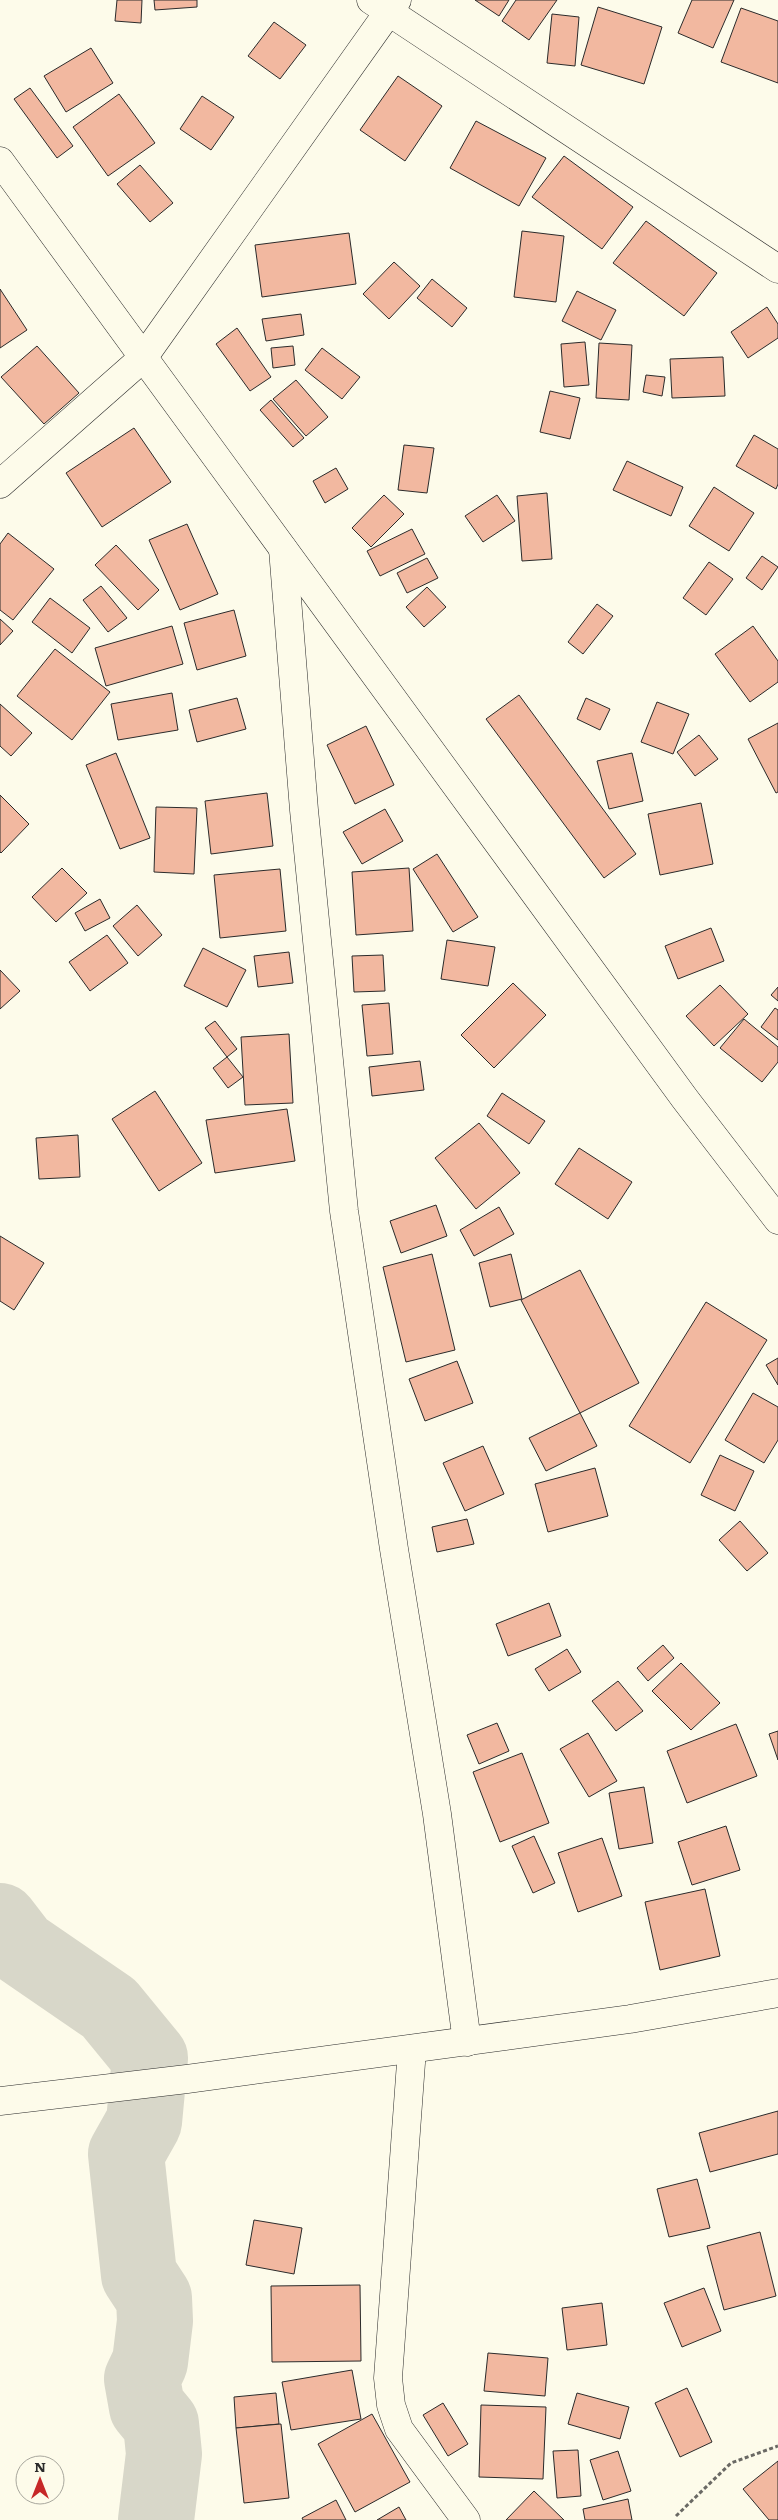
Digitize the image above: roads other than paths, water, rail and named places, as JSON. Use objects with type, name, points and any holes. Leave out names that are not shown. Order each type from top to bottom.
[{"type":"street","points":[[0,484],[143,358],[386,4],[778,269]]},
{"type":"street","points":[[0,162],[680,1091],[778,1220]]},
{"type":"street","points":[[283,549],[304,810],[344,1211],[394,1549],[437,1814],[467,2042]]},
{"type":"street","points":[[0,2101],[188,2080],[467,2042],[630,2019],[778,1993]]},
{"type":"street","points":[[412,2049],[388,2378],[391,2405],[399,2429],[466,2520]]},
{"type":"waterway","points":[[0,1921],[20,1947],[109,2008],[150,2058],[144,2122],[126,2154],[139,2275],[154,2298],[155,2321],[150,2362],[142,2379],[147,2407],[161,2424],[164,2454],[156,2520]]}]
